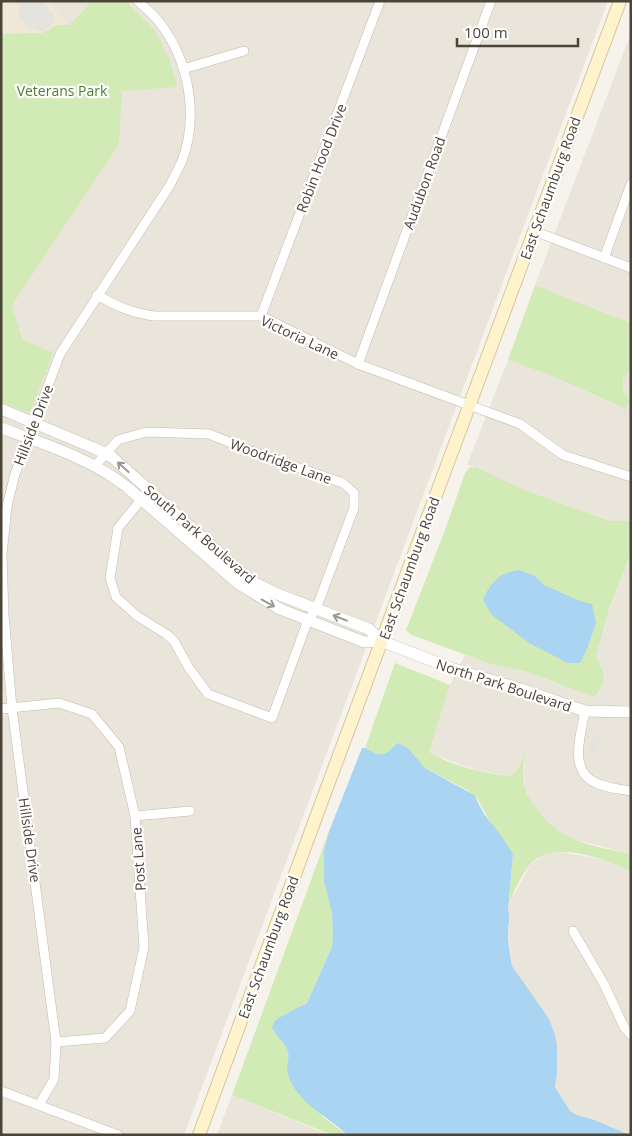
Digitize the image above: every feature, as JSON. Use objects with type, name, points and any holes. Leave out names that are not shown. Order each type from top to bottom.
[{"type":"main road","name":"East Schaumburg Road","points":[[199,1135],[620,1]]},
{"type":"street","name":"Hillside Drive","points":[[39,1105],[54,1079],[56,1042],[12,708],[2,615],[3,528],[14,474],[60,354],[170,185],[182,160],[188,136],[190,113],[189,93],[183,69],[177,51],[167,34],[159,22],[138,1]]},
{"type":"street","name":"Robin Hood Drive","points":[[261,316],[380,1]]},
{"type":"street","name":"Audubon Road","points":[[358,364],[491,1]]},
{"type":"street","points":[[183,69],[244,51]]},
{"type":"street","points":[[604,258],[631,184]]},
{"type":"street","points":[[534,231],[631,268]]},
{"type":"street","name":"Victoria Lane","points":[[97,295],[121,308],[138,314],[154,316],[261,316],[358,364],[520,424],[563,455],[631,476]]},
{"type":"street","name":"South Park Boulevard","points":[[1,409],[105,453],[116,460],[250,580],[277,594],[369,629],[381,641]]},
{"type":"street","name":"South Park Boulevard","points":[[1,428],[95,466],[117,479],[245,589],[272,605],[364,642],[381,641]]},
{"type":"street","name":"Woodridge Lane","points":[[95,466],[118,440],[146,432],[209,434],[256,453],[343,483],[354,493],[354,508],[316,609],[308,620],[272,718],[208,694],[189,668],[174,641],[137,616],[116,598],[110,578],[118,528],[141,500]]},
{"type":"street","points":[[141,500],[149,490]]},
{"type":"street","name":"North Park Boulevard","points":[[381,641],[451,668],[524,690],[584,711],[631,712]]},
{"type":"street","name":"Post Lane","points":[[1,709],[59,703],[92,714],[119,747],[134,816],[144,947],[130,1011],[105,1038],[56,1042]]},
{"type":"street","points":[[584,711],[578,749],[578,762],[583,772],[588,779],[596,783],[609,788],[631,791]]},
{"type":"street","points":[[134,816],[190,811]]},
{"type":"street","points":[[573,931],[604,984],[624,1027],[631,1035]]},
{"type":"street","points":[[1,1091],[118,1135]]},
{"type":"shaded area","points":[[1,1],[608,1],[184,1135],[1,1135]]},
{"type":"shaded area","points":[[1,1],[46,1],[70,25],[58,25],[43,33],[1,34]]},
{"type":"shaded area","points":[[17,1],[41,1],[52,12],[55,22],[41,32],[26,26],[19,16],[20,4]]},
{"type":"shaded area","points":[[631,33],[631,323],[535,285]]},
{"type":"shaded area","points":[[508,360],[550,375],[624,409],[630,401],[623,390],[623,379],[631,369],[631,521],[613,521],[599,517],[522,489],[476,467],[467,465]]},
{"type":"shaded area","points":[[631,553],[631,854],[569,838],[546,823],[529,798],[525,788],[525,755],[517,771],[509,776],[475,770],[429,752],[450,685],[465,655],[488,663],[527,672],[594,697],[602,666],[596,656],[610,608]]},
{"type":"shaded area","points":[[592,735],[599,736],[596,755],[589,754]]},
{"type":"shaded area","points":[[560,852],[607,860],[631,871],[631,1135],[570,1111],[555,1087],[557,1072],[519,977],[512,966],[508,932],[510,920],[509,904],[530,865],[546,853]]},
{"type":"shaded area","points":[[232,1095],[329,1135],[217,1135]]},
{"type":"green space","name":"Veterans Park","points":[[92,1],[126,1],[128,3],[155,31],[170,61],[177,87],[122,91],[119,144],[12,305],[22,339],[53,353],[30,413],[1,402],[1,34],[42,33],[58,25],[70,25]]},
{"type":"green space","points":[[535,285],[631,323],[631,369],[623,379],[623,390],[630,401],[625,409],[550,375],[508,360]]},
{"type":"green space","points":[[470,467],[476,467],[522,489],[599,517],[612,521],[631,521],[631,553],[610,607],[596,656],[604,677],[594,697],[527,672],[488,663],[412,635],[406,630],[465,473]]},
{"type":"green space","points":[[395,663],[450,685],[429,752],[468,768],[509,776],[517,771],[525,753],[523,775],[526,791],[545,820],[566,836],[578,841],[631,854],[631,871],[593,857],[564,852],[550,853],[539,858],[529,866],[520,879],[509,904],[513,854],[493,827],[478,800],[467,790],[425,768],[408,748],[395,746],[388,753],[381,755],[365,748]]},
{"type":"green space","points":[[328,834],[324,851],[324,881],[332,913],[332,947],[307,1003],[280,1017],[274,1032],[288,1052],[287,1068],[323,1117],[347,1135],[332,1135],[232,1095]]},
{"type":"water","points":[[519,570],[535,576],[544,585],[580,601],[592,604],[596,623],[580,663],[568,663],[529,643],[491,614],[483,599],[490,587],[506,573]]},
{"type":"water","points":[[398,743],[408,748],[425,768],[474,795],[484,814],[513,854],[508,911],[508,940],[512,966],[549,1019],[555,1035],[557,1072],[555,1087],[570,1111],[630,1135],[347,1135],[306,1101],[293,1085],[287,1072],[287,1049],[272,1027],[280,1017],[307,1003],[332,947],[332,913],[324,881],[324,851],[328,834],[362,748],[383,754]]}]
